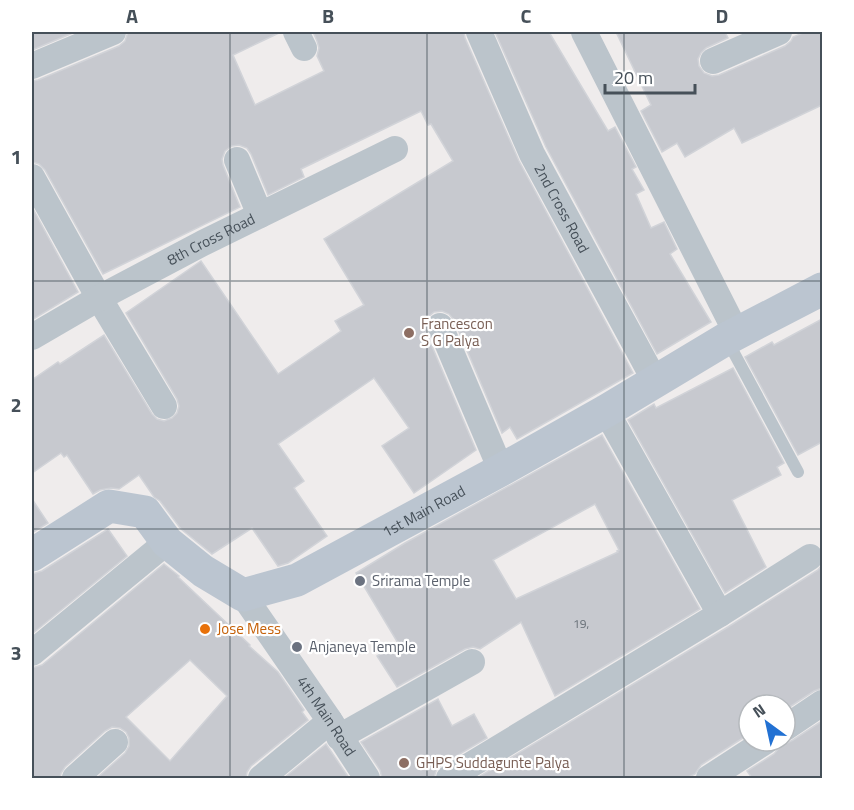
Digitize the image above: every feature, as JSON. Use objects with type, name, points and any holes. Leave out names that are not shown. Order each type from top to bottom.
[{"type":"street","points":[[32,66],[113,32]]},
{"type":"street","name":"2nd Cross Road","points":[[479,32],[532,154],[655,381]]},
{"type":"street","points":[[584,32],[731,337]]},
{"type":"street","points":[[713,61],[779,32]]},
{"type":"street","name":"8th Cross Road","points":[[32,337],[99,298],[203,243],[395,149]]},
{"type":"street","points":[[237,160],[260,216]]},
{"type":"street","points":[[33,183],[164,406]]},
{"type":"street","name":"1st Main Road","points":[[243,595],[297,580],[501,470],[731,337],[822,289]]},
{"type":"street","points":[[440,326],[501,470]]},
{"type":"street","points":[[606,411],[720,614]]},
{"type":"street","points":[[32,555],[108,506],[144,512],[167,542],[203,571],[243,595]]},
{"type":"street","points":[[32,653],[167,542]]},
{"type":"street","points":[[449,778],[810,557]]},
{"type":"street","name":"4th Main Road","points":[[243,595],[367,778]]},
{"type":"street","points":[[261,778],[334,729],[472,662]]},
{"type":"street","points":[[797,720],[822,703]]},
{"type":"street","points":[[75,778],[115,742]]},
{"type":"street","points":[[709,778],[748,753]]},
{"type":"lane","points":[[731,337],[798,472]]},
{"type":"building","points":[[32,32],[75,32],[32,50]]},
{"type":"building","points":[[128,32],[281,32],[233,55],[255,105],[324,71],[317,56],[319,48],[313,32],[464,32],[519,161],[633,373],[517,439],[510,427],[502,433],[454,320],[442,311],[434,312],[425,324],[426,332],[476,450],[414,493],[382,446],[409,428],[374,378],[278,444],[304,481],[294,488],[327,536],[288,563],[278,566],[252,528],[212,554],[181,529],[139,475],[119,489],[100,490],[93,494],[67,455],[64,457],[61,453],[32,473],[32,380],[104,335],[152,414],[164,421],[172,418],[179,406],[177,399],[126,313],[201,261],[278,374],[341,331],[335,321],[364,305],[324,239],[453,161],[421,111],[301,169],[304,177],[268,195],[247,148],[239,145],[232,146],[225,151],[222,159],[240,207],[103,274],[45,170],[39,164],[32,162],[32,81],[119,46],[125,41]]},
{"type":"building","points":[[495,32],[549,32],[608,131],[615,127],[636,167],[632,169],[644,190],[636,194],[651,228],[664,222],[677,249],[670,254],[711,322],[657,354],[546,147]]},
{"type":"building","points":[[616,32],[725,32],[728,38],[706,48],[698,59],[699,66],[704,73],[712,76],[785,46],[793,37],[805,32],[822,32],[822,105],[742,143],[734,128],[685,157],[677,143],[662,152],[641,111],[651,105]]},
{"type":"building","points":[[32,207],[78,292],[32,320]]},
{"type":"building","points":[[822,319],[822,442],[798,455],[745,357],[772,342],[774,345]]},
{"type":"building","points":[[733,368],[784,463],[777,467],[781,475],[732,500],[766,567],[725,593],[628,420],[654,404],[656,408]]},
{"type":"building","points":[[602,435],[700,609],[555,696],[521,622],[480,649],[473,647],[465,649],[397,687],[377,656],[398,643],[356,573],[405,543]],"holes":[[[595,504],[619,550],[516,599],[493,560]]]},
{"type":"building","points":[[32,499],[48,523],[32,533]]},
{"type":"building","points":[[108,529],[127,556],[32,634],[32,574],[42,571]]},
{"type":"building","points":[[164,564],[278,672],[304,710],[302,712],[308,720],[251,766],[246,778],[97,778],[125,753],[129,746],[126,732],[112,727],[65,767],[60,778],[32,778],[32,668],[42,665]],"holes":[[[190,660],[227,696],[170,761],[126,717]]]},
{"type":"building","points":[[822,565],[822,688],[797,702],[797,693],[737,693],[737,742],[701,765],[695,774],[687,778],[477,778],[728,627],[818,570]]},
{"type":"building","points":[[438,699],[452,726],[474,714],[487,738],[441,765],[434,778],[382,778],[380,770],[361,742]]},
{"type":"building","points":[[822,721],[822,778],[752,778],[747,771],[775,753],[797,753],[797,737]]},
{"type":"building","points":[[326,744],[349,778],[284,778]]},
{"type":"place","name":"Francescon S G Palya","points":[[409,333]]},
{"type":"place","name":"Srirama Temple","points":[[360,581]]},
{"type":"place","name":"Jose Mess","points":[[205,629]]},
{"type":"place","name":"Anjaneya Temple","points":[[297,647]]},
{"type":"place","name":"GHPS Suddagunte Palya","points":[[404,763]]}]
